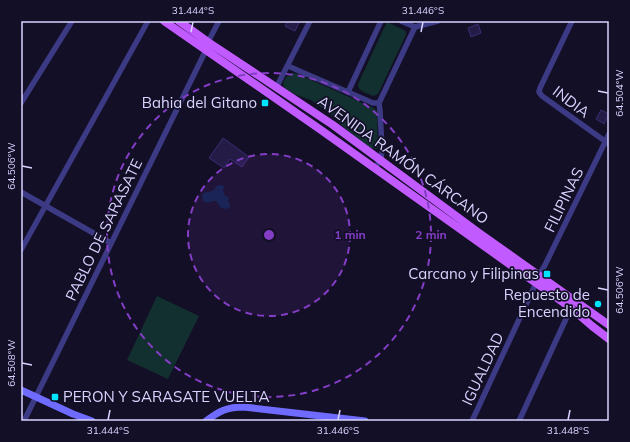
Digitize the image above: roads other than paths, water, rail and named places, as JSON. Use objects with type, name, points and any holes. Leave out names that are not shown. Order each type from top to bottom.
[{"type":"main road","name":"AVENIDA RAMÓN CÁRCANO","points":[[164,21],[276,88],[333,125],[468,225],[537,279]]},
{"type":"main road","name":"AVENIDA RAMÓN CÁRCANO","points":[[179,21],[207,46],[374,169],[427,206],[609,325]]},
{"type":"main road","points":[[321,130],[334,134],[373,162],[381,160]]},
{"type":"main road","points":[[537,279],[609,339]]},
{"type":"main road","points":[[21,390],[92,421]]},
{"type":"main road","points":[[206,421],[224,409],[234,407],[244,407],[329,419],[365,421]]},
{"type":"street","points":[[21,103],[72,21]]},
{"type":"street","points":[[21,250],[148,21]]},
{"type":"street","name":"PABLO DE SARASATE","points":[[24,421],[219,21]]},
{"type":"street","points":[[276,88],[310,21]]},
{"type":"street","points":[[348,92],[381,21]]},
{"type":"street","points":[[401,21],[415,27],[438,21]]},
{"type":"street","name":"INDIA","points":[[572,21],[539,92],[542,96],[607,143]]},
{"type":"street","points":[[374,169],[381,160],[382,148],[379,103],[415,27]]},
{"type":"street","points":[[288,66],[374,103],[379,103]]},
{"type":"street","name":"FILIPINAS","points":[[537,279],[607,143],[609,134]]},
{"type":"street","points":[[21,192],[45,207],[111,243]]},
{"type":"street","name":"IGUALDAD","points":[[472,421],[537,279]]},
{"type":"street","points":[[519,421],[570,308]]},
{"type":"water","points":[[216,186],[225,186],[223,190],[225,196],[229,197],[228,201],[230,207],[227,209],[221,208],[216,201],[207,203],[203,201],[203,193],[212,191]]},
{"type":"place","name":"Bahia del Gitano","points":[[265,103]]},
{"type":"place","name":"Carcano y Filipinas","points":[[547,274]]},
{"type":"place","name":"Repuesto de Encendido","points":[[598,304]]},
{"type":"place","name":"PERON Y SARASATE VUELTA","points":[[55,397]]}]
